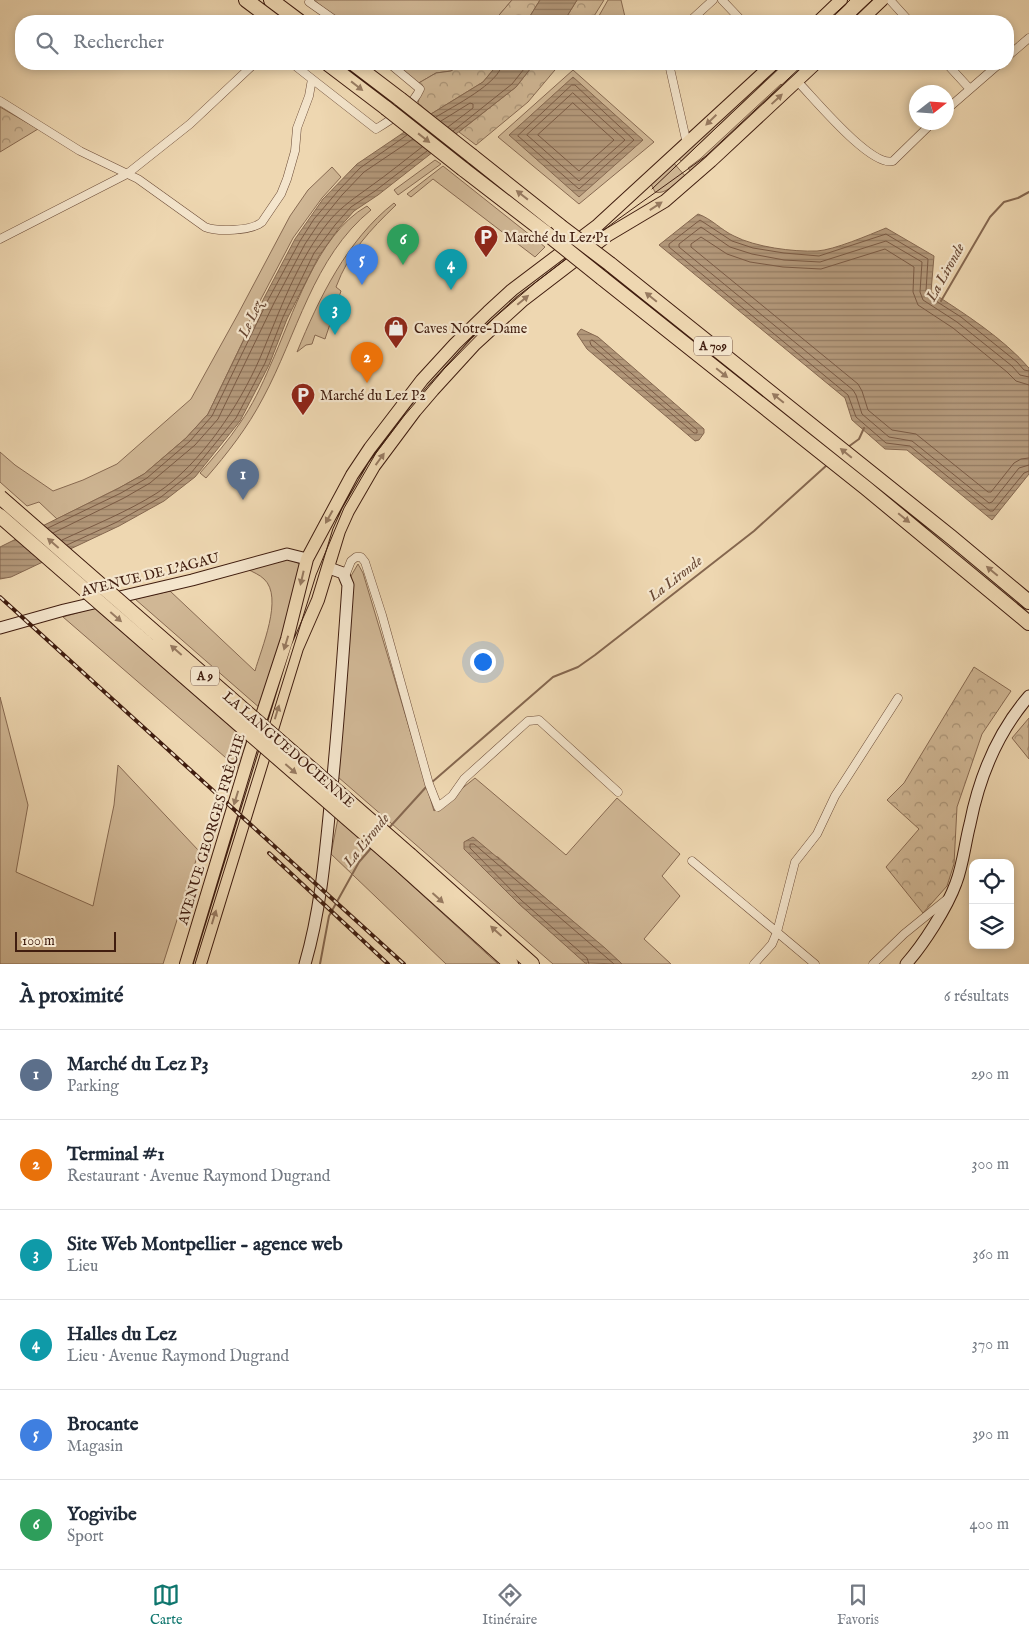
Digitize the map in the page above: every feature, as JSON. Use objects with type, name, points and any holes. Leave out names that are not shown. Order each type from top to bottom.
[{"type":"highway","points":[[246,0],[266,15]]},
{"type":"highway","points":[[271,0],[291,15]]},
{"type":"highway","name":"A 709","points":[[336,70],[463,168],[806,440],[1029,623]]},
{"type":"highway","name":"A 709","points":[[362,70],[610,264],[1029,602]]},
{"type":"highway","name":"LA LANGUEDOCIENNE","points":[[0,497],[406,860],[511,964]]},
{"type":"highway","name":"LA LANGUEDOCIENNE","points":[[0,516],[406,860],[532,964]]},
{"type":"main road","points":[[825,15],[841,0]]},
{"type":"main road","points":[[866,15],[882,0]]},
{"type":"main road","name":"AVENUE GEORGES FRÊCHE","points":[[186,964],[287,639],[307,559],[352,475],[388,423],[422,380],[465,334],[512,290],[598,225],[767,70]]},
{"type":"main road","name":"AVENUE GEORGES FRÊCHE","points":[[200,964],[297,648],[318,600],[339,532],[354,500],[374,466],[415,411],[468,351],[497,323],[540,286],[608,235],[665,200],[711,161],[808,70]]},
{"type":"main road","points":[[307,559],[329,568]]},
{"type":"street","points":[[310,0],[309,2],[327,15]]},
{"type":"street","points":[[697,15],[713,0]]},
{"type":"street","points":[[722,0],[736,15]]},
{"type":"street","points":[[890,0],[904,15]]},
{"type":"street","points":[[1014,51],[1029,38]]},
{"type":"street","points":[[0,239],[127,174],[190,124],[248,70]]},
{"type":"street","points":[[301,70],[376,129],[416,98],[420,89],[397,70]]},
{"type":"street","points":[[669,70],[687,144]]},
{"type":"street","points":[[953,70],[969,88]]},
{"type":"street","points":[[954,102],[992,70]]},
{"type":"street","points":[[0,102],[80,151],[138,179],[209,229],[231,229],[258,225],[272,209],[287,179],[295,150],[297,128],[309,96],[312,79]]},
{"type":"street","points":[[796,81],[839,126],[864,149],[880,160],[888,163],[893,161],[925,130]]},
{"type":"street","name":"AVENUE DE L'AGAU","points":[[0,628],[287,554],[307,559]]},
{"type":"street","points":[[345,576],[351,561],[356,557],[361,557],[365,562],[382,615],[429,784],[438,807],[452,796],[464,779],[528,721],[539,720],[618,792]]},
{"type":"street","points":[[305,964],[312,938],[324,867],[348,585],[343,573],[329,568]]},
{"type":"street","points":[[906,964],[919,950],[953,892],[981,779],[1003,735],[1029,696]]},
{"type":"street","points":[[754,964],[772,944],[777,932],[795,862],[817,834],[836,796],[898,698]]},
{"type":"street","points":[[692,861],[815,964]]},
{"type":"street","points":[[873,964],[904,934],[944,902],[953,892]]},
{"type":"green space","points":[[314,0],[512,0],[499,15],[333,15]]},
{"type":"green space","points":[[512,0],[540,0],[531,15],[499,15]]},
{"type":"green space","points":[[577,0],[604,0],[595,15],[568,15]]},
{"type":"green space","points":[[608,0],[621,0],[625,15],[599,15]]},
{"type":"green space","points":[[400,70],[453,70],[436,73],[417,84]]},
{"type":"green space","points":[[493,70],[483,82],[431,114],[418,103],[421,91],[417,84],[436,73]]},
{"type":"green space","points":[[529,70],[555,70],[528,102],[476,145],[459,132],[516,87]]},
{"type":"green space","points":[[573,70],[654,142],[579,204],[498,137]]},
{"type":"green space","points":[[770,70],[778,70],[681,161],[677,156]]},
{"type":"green space","points":[[781,84],[784,87],[692,173],[688,168]]},
{"type":"green space","points":[[0,107],[38,129],[0,152]]},
{"type":"green space","points":[[435,160],[441,164],[398,195],[394,190]]},
{"type":"green space","points":[[672,161],[686,177],[663,192],[655,192],[651,184]]},
{"type":"green space","points":[[443,166],[545,247],[535,257],[433,179],[411,197],[407,194]]},
{"type":"green space","points":[[332,167],[341,177],[322,198],[293,238],[250,320],[243,341],[208,414],[186,438],[144,474],[57,519],[39,502],[27,506],[0,482],[0,452],[15,465],[53,491],[83,480],[117,464],[191,399],[290,216],[308,190]]},
{"type":"green space","points":[[394,203],[396,205],[361,242],[341,274],[336,287],[341,291],[325,339],[315,335],[312,344],[306,345],[297,352],[325,291],[348,252],[377,218]]},
{"type":"green space","points":[[367,206],[371,210],[351,229],[334,250],[320,274],[275,374],[257,409],[237,440],[206,478],[200,473],[231,436],[253,403],[297,301],[320,256],[349,219]]},
{"type":"green space","points":[[287,559],[303,565],[261,709],[135,599],[170,591],[255,671],[266,637],[272,610],[272,598],[270,587],[264,579],[247,569]]},
{"type":"green space","points":[[358,564],[363,573],[434,811],[475,778],[566,855],[617,798],[680,854],[662,876],[680,896],[644,939],[671,964],[622,964],[498,857],[464,849],[518,903],[587,964],[553,964],[338,777],[351,576]]},
{"type":"green space","points":[[94,608],[250,744],[240,770],[63,617]]},
{"type":"green space","points":[[974,667],[1011,691],[982,734],[957,807],[954,864],[947,886],[923,913],[886,867],[919,829],[887,800],[904,783]]},
{"type":"green space","points":[[0,697],[28,805],[16,872],[93,906],[114,805],[118,765],[199,851],[163,964],[0,964]]},
{"type":"green space","points":[[1029,718],[1029,759],[1012,738]]},
{"type":"green space","points":[[338,818],[498,964],[446,964],[331,854]]},
{"type":"water","points":[[540,0],[577,0],[568,15],[531,15]]},
{"type":"water","points":[[493,70],[529,70],[516,87],[378,195],[354,211],[339,228],[319,256],[287,319],[269,365],[240,421],[195,477],[164,501],[119,526],[11,577],[0,579],[0,547],[144,474],[186,438],[208,414],[295,239],[323,199],[357,164],[431,114],[483,82]]},
{"type":"water","points":[[573,77],[643,140],[579,197],[509,135]]},
{"type":"water","points":[[698,214],[729,234],[752,243],[774,248],[807,251],[824,250],[852,242],[886,228],[934,256],[931,292],[996,337],[1029,368],[1029,474],[992,520],[907,450],[885,449],[852,420],[845,398],[659,245]]},
{"type":"water","points":[[581,329],[598,337],[704,429],[704,433],[699,440],[695,441],[587,349],[577,334]]},
{"type":"water","points":[[473,837],[622,964],[585,963],[518,903],[464,849],[464,842]]},
{"type":"waterway","name":"La Lironde","points":[[941,301],[990,217],[1004,202],[1029,192]]},
{"type":"waterway","name":"La Lironde","points":[[848,447],[859,439],[864,428]]},
{"type":"waterway","name":"La Lironde","points":[[431,783],[553,677],[578,667],[595,655],[754,531],[827,465]]},
{"type":"waterway","name":"La Lironde","points":[[388,829],[427,786]]},
{"type":"waterway","name":"La Lironde","points":[[320,964],[329,916],[359,862],[372,847]]},
{"type":"tram line","points":[[834,15],[850,0]]},
{"type":"tram line","points":[[856,15],[872,0]]},
{"type":"tram line","points":[[652,189],[777,70]]},
{"type":"tram line","points":[[195,964],[316,575],[344,508],[376,453],[404,416],[444,369],[494,318],[536,282],[617,220],[706,156],[798,70]]},
{"type":"railway","points":[[0,597],[404,964]]},
{"type":"railway","points":[[269,853],[388,964]]},
{"type":"place","name":"Marché du Lez P1","points":[[486,258]]},
{"type":"place","name":"Yogivibe","points":[[403,265]]},
{"type":"place","name":"Brocante","points":[[362,285]]},
{"type":"place","name":"Halles du Lez","points":[[451,290]]},
{"type":"place","name":"Site Web Montpellier - agence web","points":[[335,335]]},
{"type":"place","name":"Caves Notre-Dame","points":[[396,349]]},
{"type":"place","name":"Terminal #1","points":[[367,383]]},
{"type":"place","name":"Marché du Lez P2","points":[[303,416]]},
{"type":"place","name":"Marché du Lez P3","points":[[243,500]]},
{"type":"water label","name":"Le Lez","points":[[250,319]]}]
